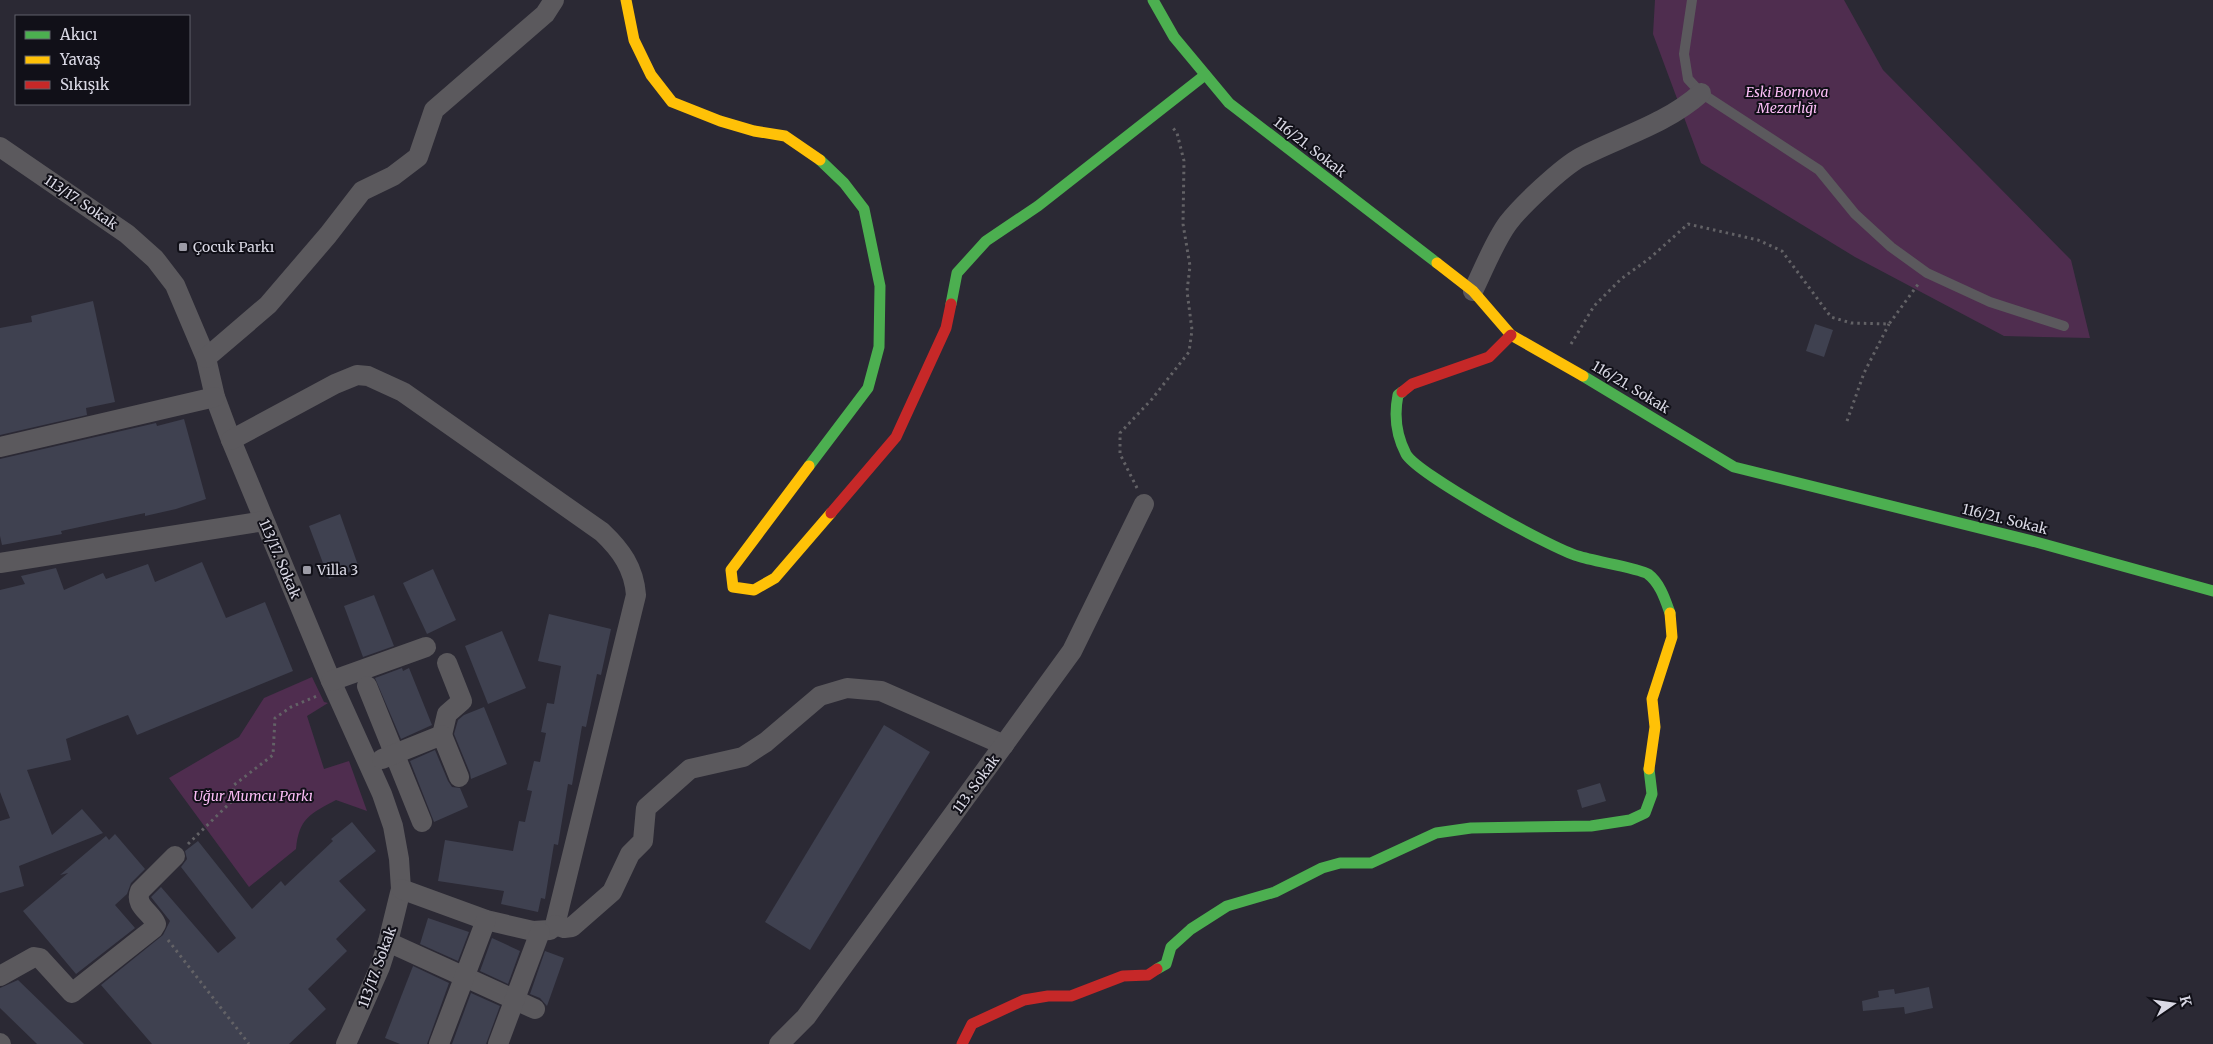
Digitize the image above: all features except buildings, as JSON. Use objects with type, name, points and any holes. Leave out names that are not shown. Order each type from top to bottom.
[{"type":"street","points":[[206,358],[268,305],[328,235],[362,191],[393,176],[418,157],[434,110],[545,14],[554,0]]},
{"type":"street","points":[[626,0],[634,40],[651,75],[672,102],[720,121],[754,131],[785,136],[822,162],[844,183],[864,209],[879,277],[879,347],[868,388],[731,570],[733,587],[754,590],[775,578],[896,437],[946,328],[957,273],[986,242],[1038,206],[1206,75]]},
{"type":"street","name":"116/21. Sokak","points":[[1153,0],[1174,37],[1229,103],[1473,290],[1511,335],[1558,361],[1734,467],[2036,542],[2213,590]]},
{"type":"street","points":[[1473,290],[1508,223],[1565,168],[1598,149],[1666,118],[1701,93]]},
{"type":"street","name":"113/17. Sokak","points":[[0,147],[127,234],[155,259],[175,285],[206,358],[215,397],[264,521],[333,685],[370,763],[392,826],[399,859],[401,889],[388,942],[346,1044]]},
{"type":"street","points":[[962,1044],[972,1024],[1024,1000],[1048,996],[1071,996],[1123,976],[1148,975],[1166,964],[1171,947],[1191,929],[1227,906],[1275,892],[1322,868],[1340,863],[1371,863],[1436,833],[1471,828],[1591,826],[1630,820],[1645,813],[1652,794],[1649,765],[1655,727],[1652,700],[1672,637],[1672,617],[1659,586],[1647,573],[1576,556],[1523,530],[1470,498],[1444,485],[1422,470],[1407,454],[1397,429],[1394,410],[1398,395],[1412,384],[1489,357],[1511,335]]},
{"type":"street","points":[[231,440],[335,384],[357,375],[368,376],[404,392],[602,532],[625,558],[635,580],[636,595],[548,928],[515,1000],[498,1044]]},
{"type":"street","points":[[0,447],[215,397]]},
{"type":"street","name":"113. Sokak","points":[[779,1044],[806,1017],[1072,651],[1144,504]]},
{"type":"street","points":[[0,563],[264,521]]},
{"type":"street","points":[[333,685],[426,647]]},
{"type":"street","points":[[447,663],[462,701],[447,714],[442,735],[459,777]]},
{"type":"street","points":[[367,686],[422,822]]},
{"type":"street","points":[[401,889],[486,920],[548,928],[572,927],[612,892],[630,854],[643,840],[646,808],[690,769],[743,757],[766,742],[820,696],[847,688],[880,691],[1004,744]]},
{"type":"street","points":[[370,763],[442,735]]},
{"type":"street","points":[[0,976],[34,957],[40,958],[72,993],[153,929],[156,924],[154,918],[140,904],[138,897],[140,891],[175,856]]},
{"type":"street","points":[[439,1044],[486,920]]},
{"type":"street","points":[[388,942],[535,1009]]},
{"type":"lane","points":[[1692,0],[1684,54],[1688,79],[1701,93],[1819,170],[1855,214],[1891,247],[1927,272],[1990,302],[2064,326]]},
{"type":"path","points":[[1144,504],[1120,454],[1120,433],[1152,399],[1189,352],[1192,330],[1187,291],[1190,266],[1183,224],[1184,161],[1177,133],[1160,109]]},
{"type":"path","points":[[1558,361],[1594,306],[1621,279],[1650,258],[1688,224],[1758,240],[1782,252],[1831,317],[1851,323],[1889,324]]},
{"type":"path","points":[[1847,421],[1864,373],[1889,324],[1927,272]]},
{"type":"path","points":[[175,856],[232,801],[234,785],[273,755],[275,718],[291,707],[333,685]]},
{"type":"path","points":[[156,924],[250,1044]]},
{"type":"green space","name":"Eski Bornova Mezarlığı","points":[[1655,0],[1844,0],[1883,70],[2071,260],[2090,338],[2004,336],[1855,257],[1701,163],[1653,34]]},
{"type":"green space","name":"Uğur Mumcu Parkı","points":[[312,677],[324,702],[328,703],[307,716],[324,769],[349,761],[367,811],[336,800],[319,809],[307,818],[303,824],[296,849],[249,887],[169,778],[239,737],[264,698]]},
{"type":"traffic: fast","points":[[1153,0],[1174,37],[1229,103],[1437,263]]},
{"type":"traffic: fast","points":[[951,304],[957,273],[986,241],[1038,206],[1205,75]]},
{"type":"traffic: fast","points":[[809,466],[868,388],[879,347],[880,286],[864,209],[844,183],[820,160]]},
{"type":"traffic: fast","points":[[1583,376],[1734,467],[2036,542],[2213,591]]},
{"type":"traffic: fast","points":[[1402,392],[1398,395],[1397,402],[1398,432],[1406,454],[1415,464],[1486,510],[1542,540],[1578,556],[1635,569],[1648,574],[1659,587],[1670,613]]},
{"type":"traffic: fast","points":[[1157,969],[1166,964],[1171,947],[1191,929],[1227,906],[1275,892],[1322,868],[1340,863],[1371,863],[1436,833],[1471,828],[1591,826],[1630,820],[1645,813],[1652,794],[1649,769]]},
{"type":"traffic: slow","points":[[626,0],[634,40],[651,75],[672,102],[720,121],[754,131],[785,136],[820,160]]},
{"type":"traffic: slow","points":[[1437,263],[1473,291],[1511,335],[1583,376]]},
{"type":"traffic: slow","points":[[809,466],[731,570],[733,587],[754,590],[775,578],[831,513]]},
{"type":"traffic: slow","points":[[1649,769],[1655,727],[1652,699],[1672,637],[1670,613]]},
{"type":"traffic: jam","points":[[831,513],[896,437],[946,328],[951,304]]},
{"type":"traffic: jam","points":[[1402,392],[1412,384],[1489,357],[1511,335]]},
{"type":"traffic: jam","points":[[962,1044],[972,1024],[1024,1000],[1048,996],[1071,996],[1123,976],[1148,975],[1157,969]]},
{"type":"place","name":"Çocuk Parkı","points":[[183,247]]},
{"type":"place","name":"Villa 3","points":[[307,570]]}]
